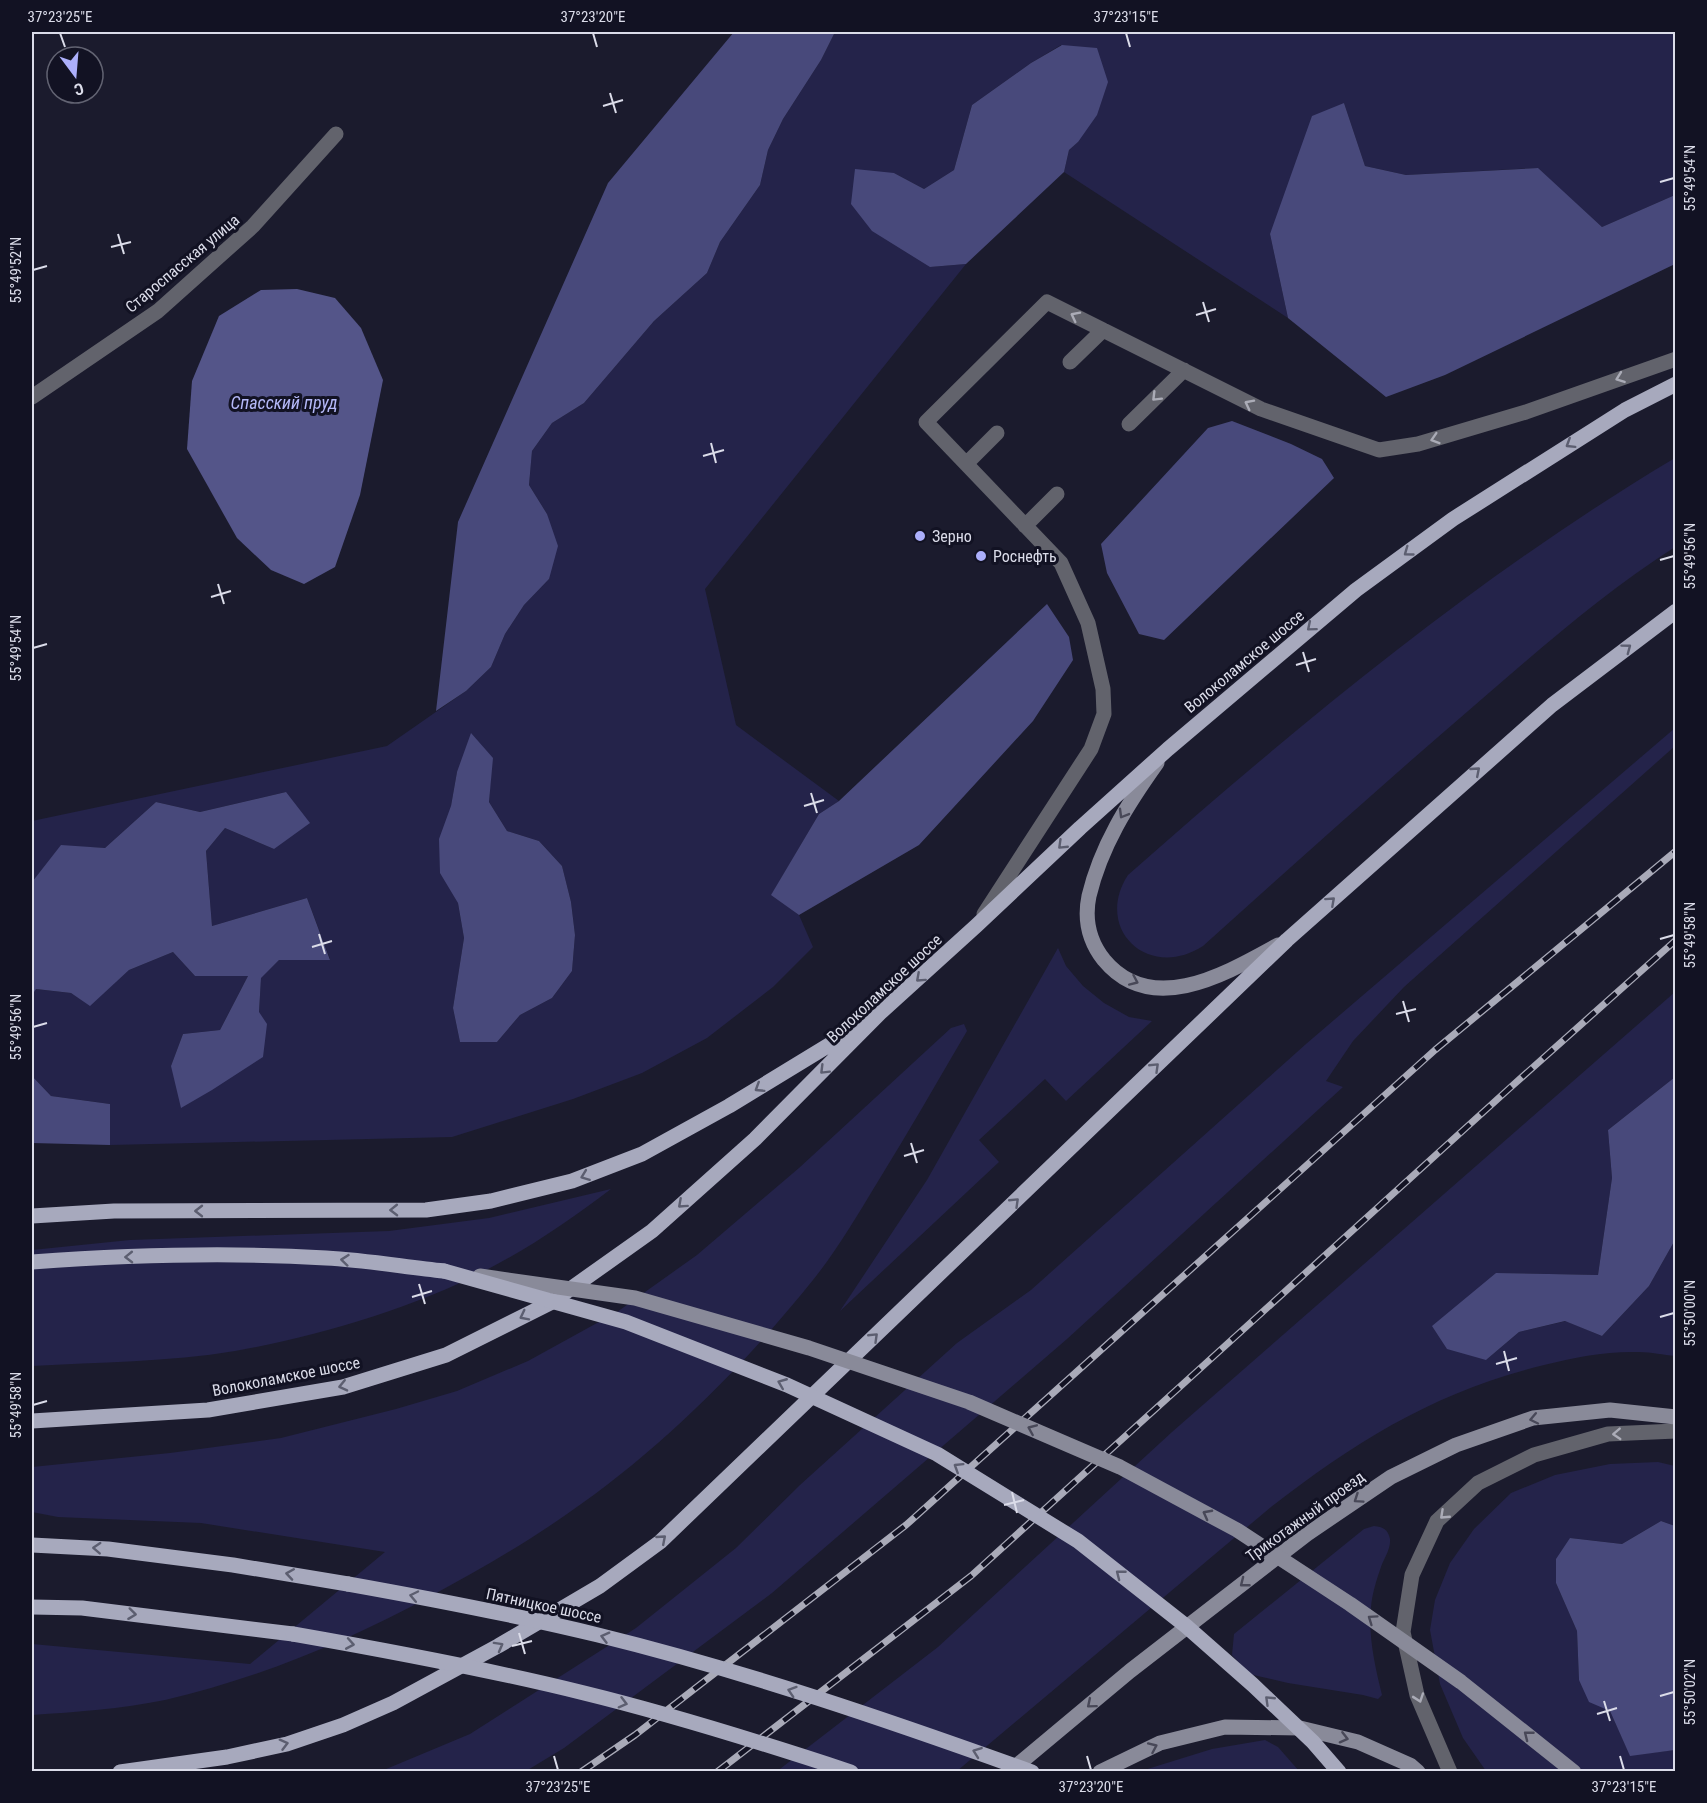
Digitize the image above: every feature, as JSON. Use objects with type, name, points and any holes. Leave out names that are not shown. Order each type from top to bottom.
[{"type":"main road","name":"Волоколамское шоссе","points":[[32,1421],[208,1410],[343,1387],[446,1355],[552,1302],[652,1232],[754,1139],[880,1013],[976,927],[1080,828],[1168,749],[1356,590],[1453,519],[1625,410],[1676,384]]},
{"type":"main road","points":[[172,1772],[287,1744],[343,1725],[393,1703],[498,1646],[600,1586],[660,1542],[1287,940],[1552,705],[1676,611]]},
{"type":"main road","points":[[1168,749],[1132,799],[1106,844],[1089,898],[1087,927],[1095,948],[1110,967],[1133,982],[1156,989],[1179,988],[1228,973],[1287,940]]},
{"type":"main road","points":[[32,1216],[114,1211],[426,1210],[491,1201],[572,1181],[642,1154],[729,1106],[880,1013]]},
{"type":"main road","points":[[32,1262],[98,1257],[221,1255],[326,1258],[444,1271],[635,1298],[810,1348],[969,1402],[1109,1462],[1237,1530],[1350,1604],[1461,1682],[1574,1772]]},
{"type":"main road","points":[[444,1271],[626,1323],[787,1385],[937,1454],[1078,1541],[1186,1626],[1253,1684],[1313,1742],[1339,1772]]},
{"type":"main road","name":"Трикотажный проезд","points":[[1009,1772],[1130,1671],[1297,1541],[1390,1477],[1456,1445],[1533,1418],[1610,1410],[1676,1417]]},
{"type":"main road","name":"Пятницкое шоссе","points":[[32,1545],[108,1549],[233,1565],[405,1594],[621,1641],[756,1679],[929,1735],[1032,1772]]},
{"type":"main road","points":[[32,1606],[82,1608],[293,1634],[394,1652],[584,1692],[739,1735],[851,1772]]},
{"type":"main road","points":[[1100,1772],[1160,1743],[1225,1727],[1300,1728],[1358,1742],[1410,1765],[1418,1772]]},
{"type":"main road","points":[[120,1772],[227,1757]]},
{"type":"street","name":"Староспасская улица","points":[[32,397],[158,311],[253,226],[336,134]]},
{"type":"street","points":[[976,927],[1091,749],[1104,714],[1103,689],[1088,623],[1061,563],[926,422],[1047,302],[1261,410],[1379,450],[1418,444],[1526,412],[1676,359]]},
{"type":"street","points":[[1070,362],[1103,330]]},
{"type":"street","points":[[1129,424],[1184,370]]},
{"type":"street","points":[[966,464],[997,433]]},
{"type":"street","points":[[1025,526],[1057,494]]},
{"type":"street","points":[[1450,1772],[1417,1695],[1403,1632],[1412,1575],[1437,1521],[1478,1483],[1534,1455],[1608,1434],[1676,1431]]},
{"type":"shaded area","points":[[734,32],[835,32],[821,60],[783,119],[768,150],[760,185],[720,242],[707,273],[654,321],[584,403],[552,423],[532,451],[529,485],[547,514],[558,546],[549,579],[524,605],[505,634],[491,667],[466,691],[436,711],[458,522],[608,183]]},
{"type":"shaded area","points":[[835,32],[1675,32],[1675,195],[1602,227],[1537,168],[1406,175],[1365,166],[1344,103],[1270,234],[1288,318],[1064,172],[1069,150],[1078,142],[1061,45],[1031,63],[972,105],[954,170],[924,189],[894,173],[930,267],[966,264],[705,589],[736,725],[839,801],[819,814],[772,894],[799,915],[813,947],[773,987],[707,1038],[642,1073],[573,1099],[452,1137],[110,1145],[110,1104],[51,1096],[32,1076],[32,995],[35,989],[71,993],[90,1005],[129,970],[173,952],[195,976],[248,976],[220,1030],[183,1034],[171,1066],[259,1012],[261,977],[279,960],[330,959],[307,898],[212,926],[206,851],[225,828],[274,849],[286,792],[200,812],[156,802],[105,848],[61,846],[32,882],[32,821],[387,746],[466,691],[491,667],[505,634],[524,605],[549,579],[547,514],[529,485],[532,451],[552,423],[584,403],[654,321],[707,273],[720,242],[760,185],[768,150],[783,119],[821,60]],"holes":[[[492,758],[489,802],[507,831],[539,841],[562,866],[571,902],[575,935],[572,971],[552,998],[520,1015],[497,1042],[460,1042],[453,1008],[464,938],[458,903],[451,806],[457,772]]]},
{"type":"shaded area","points":[[1062,45],[1097,48],[1108,82],[1097,115],[1078,142],[1069,150],[1064,172],[966,264],[930,267],[872,231],[851,204],[855,169],[894,173],[924,189],[954,170],[972,105],[1031,63]]},
{"type":"shaded area","points":[[1344,103],[1365,166],[1406,175],[1538,168],[1602,227],[1675,195],[1675,264],[1445,375],[1386,397],[1288,318],[1270,234],[1312,116]]},
{"type":"shaded area","points":[[1232,421],[1322,459],[1334,478],[1164,640],[1139,634],[1107,573],[1101,544],[1208,428]]},
{"type":"shaded area","points":[[1675,458],[1675,547],[1597,602],[1548,643],[1406,765],[1203,946],[1183,955],[1164,957],[1146,953],[1132,944],[1122,930],[1117,914],[1119,895],[1128,875],[1324,708],[1461,601],[1602,503]]},
{"type":"shaded area","points":[[1047,604],[1069,637],[1073,660],[1033,721],[919,845],[799,915],[771,895],[819,814],[839,801]]},
{"type":"shaded area","points":[[1675,728],[1675,746],[1404,987],[1353,1041],[1326,1081],[1343,1087],[1067,1339],[772,1593],[564,1748],[526,1771],[379,1772],[470,1734],[636,1628],[736,1548],[800,1485],[957,1343],[1031,1290],[1306,1044]]},
{"type":"shaded area","points":[[471,733],[493,758],[489,802],[507,831],[539,841],[562,866],[571,902],[575,935],[572,971],[552,998],[520,1015],[497,1042],[460,1042],[453,1008],[464,938],[458,903],[440,873],[439,839],[451,806],[457,772]]},
{"type":"shaded area","points":[[286,792],[310,823],[274,849],[225,828],[206,851],[212,926],[307,898],[330,960],[279,960],[261,978],[259,1012],[267,1024],[263,1057],[181,1108],[171,1066],[183,1034],[220,1030],[248,976],[195,976],[173,952],[129,970],[90,1006],[71,993],[36,989],[32,995],[32,882],[61,845],[105,848],[156,802],[200,812]]},
{"type":"shaded area","points":[[1058,948],[1066,966],[1083,986],[1104,1003],[1129,1017],[1152,1021],[1066,1101],[1045,1079],[979,1140],[999,1162],[840,1311],[927,1180]]},
{"type":"shaded area","points":[[1675,992],[1675,1077],[1608,1130],[1612,1178],[1598,1275],[1496,1273],[1486,1360],[1519,1332],[1566,1321],[1602,1336],[1649,1286],[1675,1240],[1675,1356],[1644,1352],[1615,1352],[1544,1365],[1468,1389],[1433,1404],[1367,1439],[1271,1507],[957,1771],[776,1772],[938,1647],[1172,1432]]},
{"type":"shaded area","points":[[964,1024],[967,1031],[911,1126],[846,1233],[813,1280],[758,1345],[698,1406],[635,1463],[601,1489],[534,1536],[465,1577],[367,1629],[301,1657],[234,1681],[165,1700],[115,1708],[32,1715],[32,1644],[250,1664],[385,1552],[201,1523],[58,1517],[32,1512],[32,1467],[170,1453],[281,1438],[457,1391],[528,1361],[617,1312],[697,1255],[799,1168],[951,1028]]},
{"type":"shaded area","points":[[32,1076],[51,1096],[110,1104],[110,1145],[32,1143]]},
{"type":"shaded area","points":[[1675,1077],[1675,1240],[1649,1286],[1602,1336],[1565,1321],[1519,1332],[1486,1360],[1447,1349],[1432,1326],[1496,1273],[1598,1275],[1612,1178],[1608,1130]]},
{"type":"shaded area","points":[[611,1189],[530,1246],[471,1278],[406,1305],[337,1328],[268,1345],[210,1355],[159,1360],[32,1366],[32,1250],[130,1240],[389,1231],[489,1218]]},
{"type":"shaded area","points":[[1658,1462],[1675,1466],[1675,1526],[1661,1521],[1622,1544],[1570,1538],[1556,1583],[1577,1631],[1579,1680],[1610,1711],[1630,1755],[1675,1750],[1675,1771],[1486,1771],[1463,1738],[1440,1684],[1430,1630],[1435,1600],[1450,1563],[1474,1529],[1511,1493],[1555,1475],[1610,1464]]},
{"type":"shaded area","points":[[1661,1521],[1675,1526],[1675,1750],[1630,1756],[1610,1711],[1589,1702],[1579,1680],[1577,1631],[1556,1583],[1556,1559],[1570,1538],[1622,1544]]},
{"type":"shaded area","points":[[1374,1526],[1385,1529],[1390,1539],[1374,1588],[1370,1618],[1373,1651],[1382,1695],[1378,1699],[1249,1674],[1232,1655],[1234,1634],[1364,1529]]},
{"type":"shaded area","points":[[1265,1740],[1278,1747],[1299,1771],[1141,1771],[1212,1749]]},
{"type":"water","name":"Спасский пруд","points":[[297,289],[335,298],[361,328],[383,380],[360,495],[335,567],[304,584],[271,570],[237,538],[187,449],[192,381],[219,316],[261,290]]},
{"type":"railway","points":[[581,1772],[635,1735],[906,1525],[1435,1050],[1676,851]]},
{"type":"railway","points":[[717,1772],[971,1576],[1676,940]]},
{"type":"place","name":"Зерно","points":[[920,536]]},
{"type":"place","name":"Роснефть","points":[[981,556]]}]
